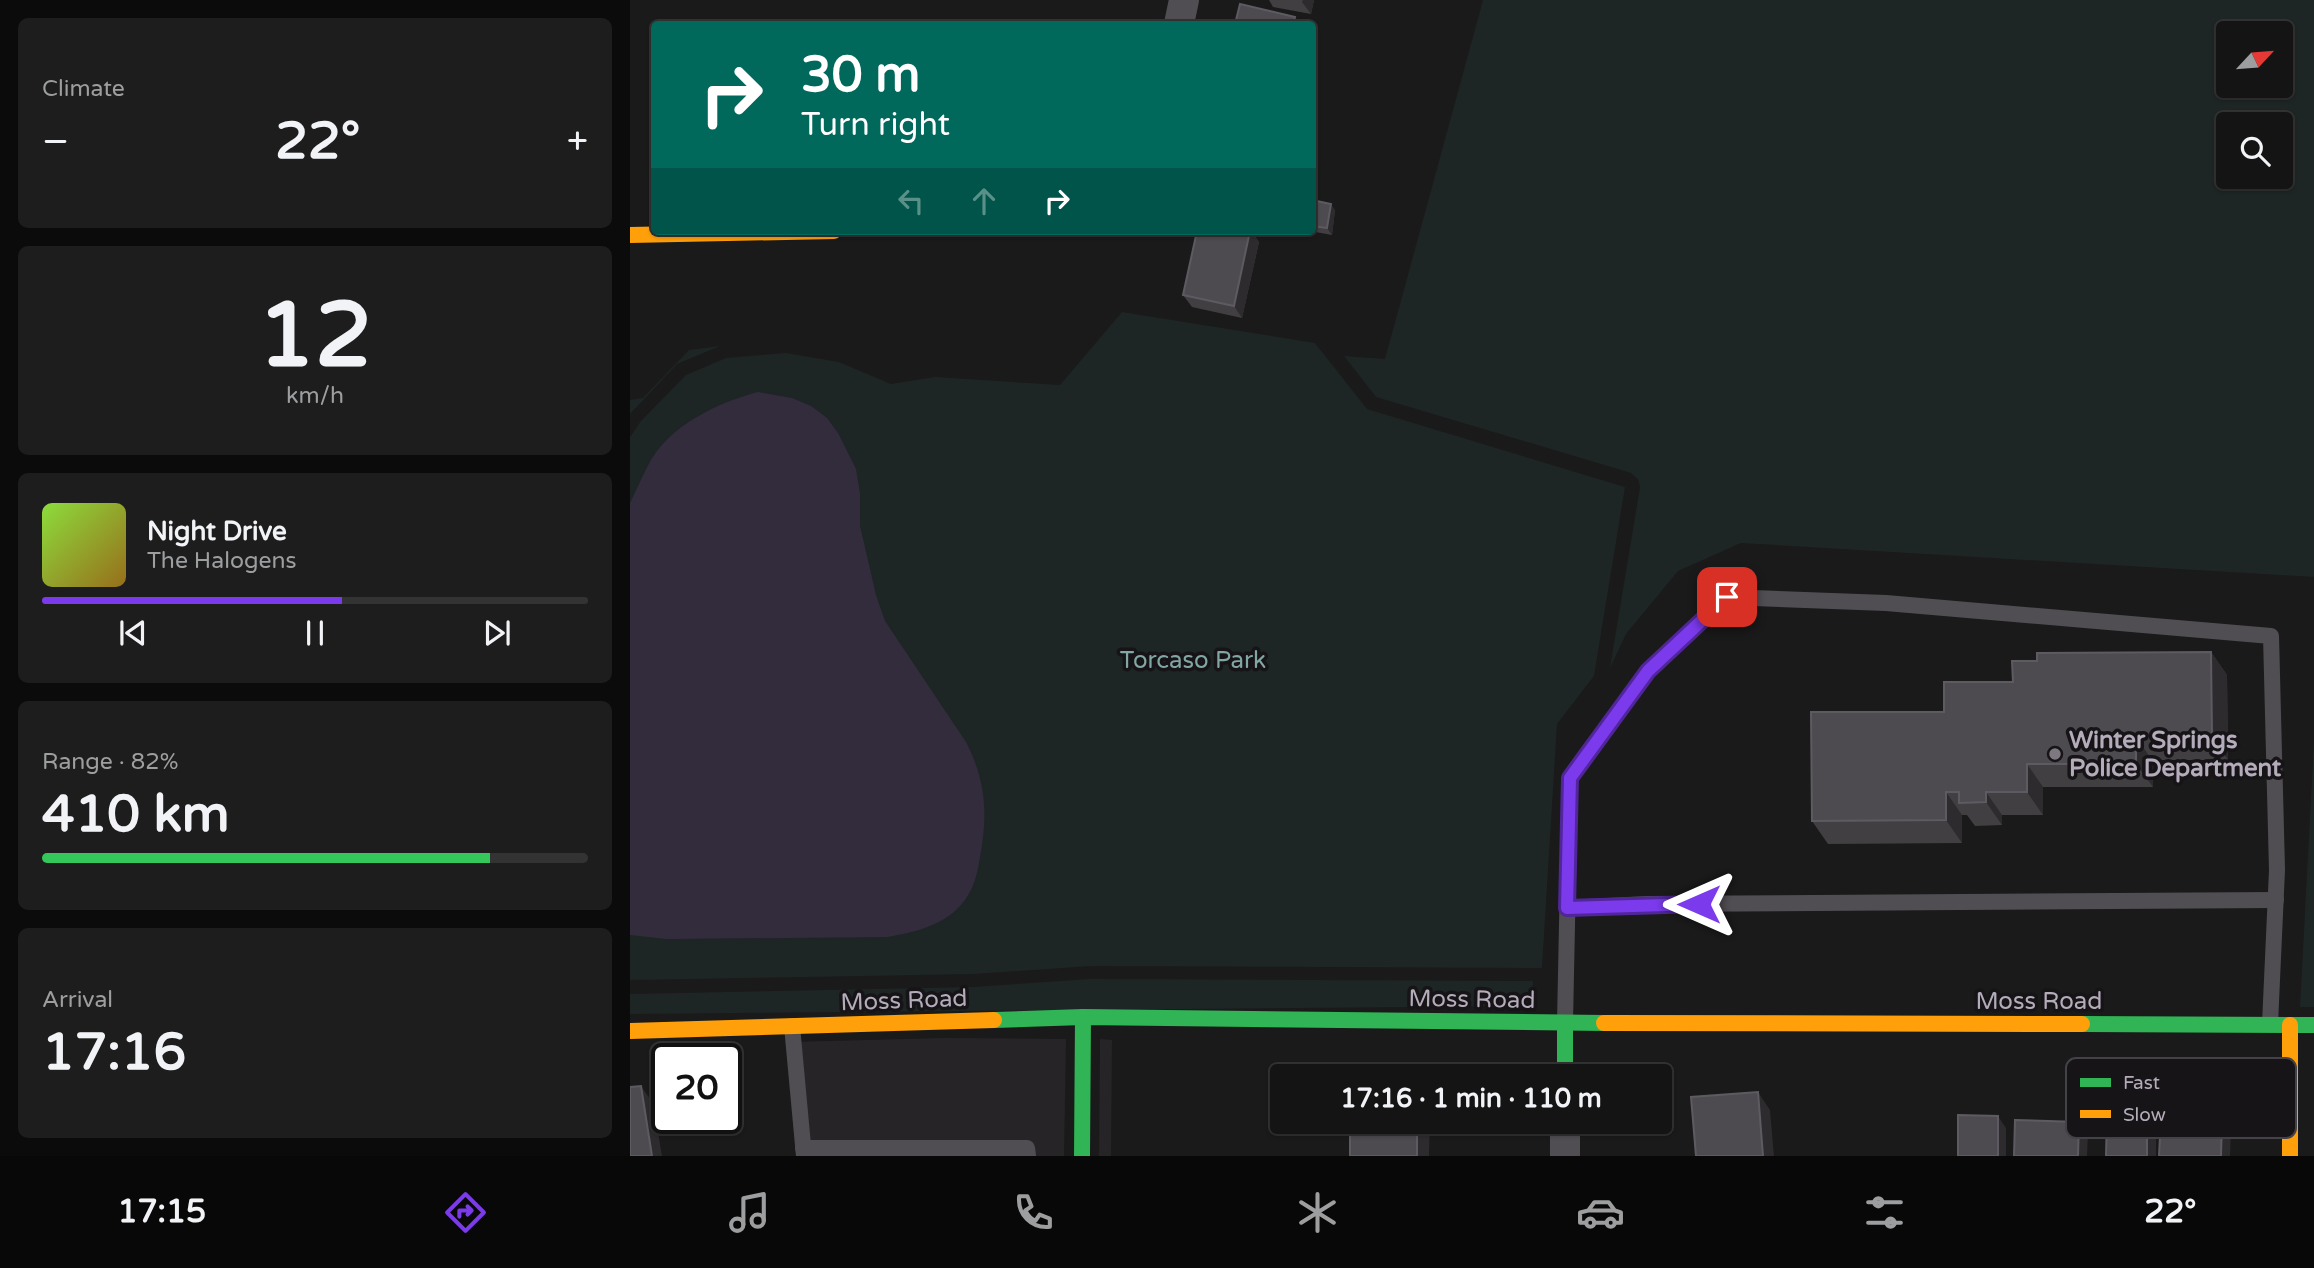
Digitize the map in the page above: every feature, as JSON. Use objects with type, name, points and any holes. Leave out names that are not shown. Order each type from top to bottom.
[{"type":"street","points":[[1180,21],[1184,0]]},
{"type":"street","points":[[630,234],[651,234]]},
{"type":"street","points":[[1082,1156],[1083,1017]]},
{"type":"street","name":"Moss Road","points":[[630,1031],[1083,1017],[1565,1023],[2314,1024]]},
{"type":"street","points":[[1565,1023],[1565,1064]]},
{"type":"street","points":[[2290,1024],[2290,1058]]},
{"type":"street","points":[[1565,1134],[1565,1156]]},
{"type":"street","points":[[2290,1138],[2290,1156]]},
{"type":"lane","points":[[1565,1023],[1570,778],[1648,671],[1727,597],[1886,603],[2270,636],[2277,870],[2270,1024]]},
{"type":"lane","points":[[1567,908],[1647,904],[2276,900]]},
{"type":"lane","points":[[792,1026],[804,1152],[1027,1148],[1028,1156]]},
{"type":"shaded area","points":[[758,392],[792,398],[811,406],[827,418],[838,433],[856,469],[860,493],[860,526],[885,621],[966,742],[978,770],[984,798],[984,826],[974,883],[964,901],[953,913],[936,924],[916,931],[887,937],[667,939],[630,935],[630,503],[653,457],[672,435],[706,412]]},
{"type":"shaded area","points":[[945,1038],[1066,1039],[1064,1156],[805,1156],[790,1042]]},
{"type":"shaded area","points":[[1100,1039],[1112,1040],[1111,1156],[1099,1156]]},
{"type":"green space","points":[[1483,0],[2314,0],[2314,577],[1741,543],[1678,571],[1626,634],[1610,668],[1640,487],[1638,479],[1631,473],[1376,397],[1344,356],[1385,359]]},
{"type":"green space","name":"Torcaso Park","points":[[1122,312],[1315,343],[1367,409],[1625,487],[1594,676],[1557,724],[1542,968],[1091,966],[974,974],[630,980],[630,437],[641,421],[686,375],[726,358],[786,353],[839,362],[891,384],[935,377],[1060,385]]},
{"type":"green space","points":[[720,346],[677,364],[630,414],[630,400],[643,398],[689,350]]},
{"type":"green space","points":[[2314,741],[2314,1007],[2300,1007]]},
{"type":"green space","points":[[1090,979],[1533,981],[1531,1006],[630,1014],[630,994],[973,987]]},
{"type":"building","points":[[1240,4],[1295,17],[1294,21],[1236,21]]},
{"type":"building","points":[[1316,201],[1331,204],[1327,228],[1316,227]]},
{"type":"building","points":[[1196,235],[1249,235],[1234,306],[1183,295]]},
{"type":"building","points":[[2211,652],[2212,737],[2136,737],[2136,764],[2027,764],[2027,792],[1986,792],[1986,802],[1959,803],[1959,792],[1946,792],[1946,820],[1812,821],[1811,712],[1944,712],[1944,682],[2013,682],[2012,661],[2037,661],[2037,653]]},
{"type":"building","points":[[641,1086],[652,1156],[630,1156],[630,1087]]},
{"type":"building","points":[[1758,1092],[1763,1156],[1696,1156],[1691,1097]]},
{"type":"building","points":[[1958,1115],[1998,1116],[1998,1156],[1958,1156]]},
{"type":"building","points":[[2015,1120],[2066,1122],[2066,1138],[2079,1138],[2078,1156],[2014,1156]]},
{"type":"building","points":[[1350,1134],[1417,1134],[1417,1156],[1350,1156]]},
{"type":"building","points":[[2106,1138],[2147,1138],[2147,1156],[2106,1156]]},
{"type":"building","points":[[2160,1138],[2221,1138],[2221,1156],[2159,1156]]},
{"type":"traffic: fast","points":[[994,1020],[1083,1017],[1604,1023]]},
{"type":"traffic: fast","points":[[1082,1156],[1083,1017]]},
{"type":"traffic: fast","points":[[1565,1023],[1565,1064]]},
{"type":"traffic: fast","points":[[2082,1024],[2314,1025]]},
{"type":"traffic: slow","points":[[630,235],[651,235]]},
{"type":"traffic: slow","points":[[630,1031],[994,1020]]},
{"type":"traffic: slow","points":[[1604,1023],[2082,1024]]},
{"type":"traffic: slow","points":[[2290,1025],[2290,1058]]},
{"type":"traffic: slow","points":[[2290,1138],[2290,1156]]},
{"type":"place","name":"Winter Springs Police Department","points":[[2055,754]]},
{"type":"route","points":[[1699,904],[1567,908],[1570,778],[1648,671],[1727,597]]}]
